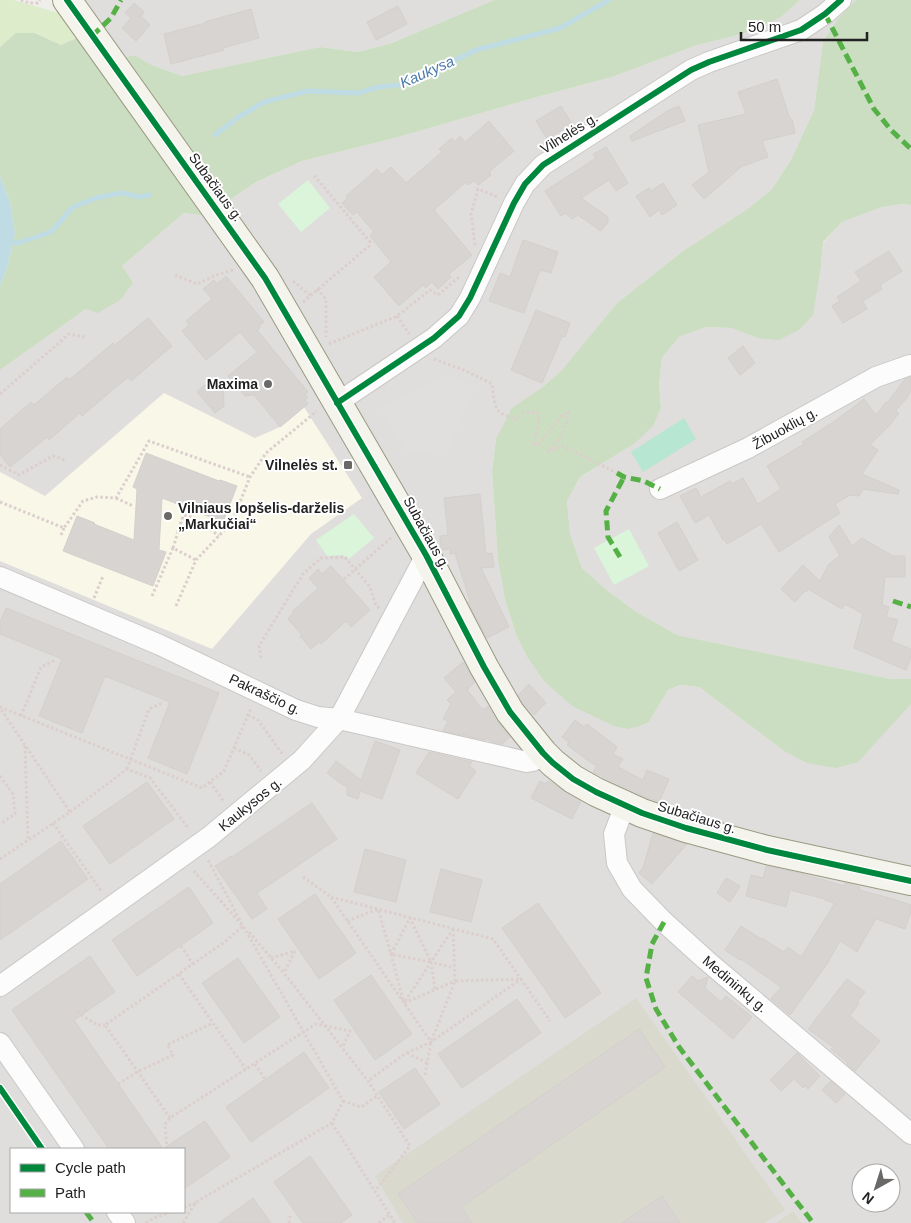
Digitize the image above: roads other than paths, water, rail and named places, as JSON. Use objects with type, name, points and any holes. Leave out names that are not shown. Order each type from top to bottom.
[{"type":"street","name":"Subačiaus g.","points":[[66,0],[265,278],[408,523],[484,667],[510,712],[543,753],[573,779],[596,792],[660,819],[767,850],[911,881]]},
{"type":"street","name":"Vilnelės g.","points":[[333,395],[419,348],[434,338],[459,316],[470,298],[481,262],[525,184],[543,165],[691,70],[801,30],[825,14],[841,0]]},
{"type":"street","name":"Žibuoklių g.","points":[[660,490],[748,448],[876,377],[911,365]]},
{"type":"street","name":"Kaukysos g.","points":[[0,986],[200,844],[272,786],[314,748],[339,719],[426,555]]},
{"type":"street","name":"Pakraščio g.","points":[[0,577],[163,647],[296,710],[318,717],[339,719],[527,762],[533,761],[543,753]]},
{"type":"street","name":"Medininkų g.","points":[[625,805],[614,834],[617,863],[632,889],[664,922],[706,960],[911,1134]]},
{"type":"street","points":[[0,1043],[73,1148]]},
{"type":"water","points":[[0,176],[10,202],[15,233],[8,265],[0,286]]},
{"type":"waterway","name":"Kaukysa","points":[[215,135],[237,118],[264,102],[308,91],[358,93],[379,87],[399,85],[476,50],[560,28],[609,0]]},
{"type":"waterway","name":"Kaukysa","points":[[0,241],[18,243],[51,232],[73,207],[96,198],[122,193],[139,197],[149,195]]},
{"type":"place","name":"Maxima","points":[[268,384]]},
{"type":"place","name":"Vilnelės st.","points":[[348,465]]},
{"type":"place","name":"Vilniaus lopšelis-darželis „Markučiai“","points":[[168,516]]}]
